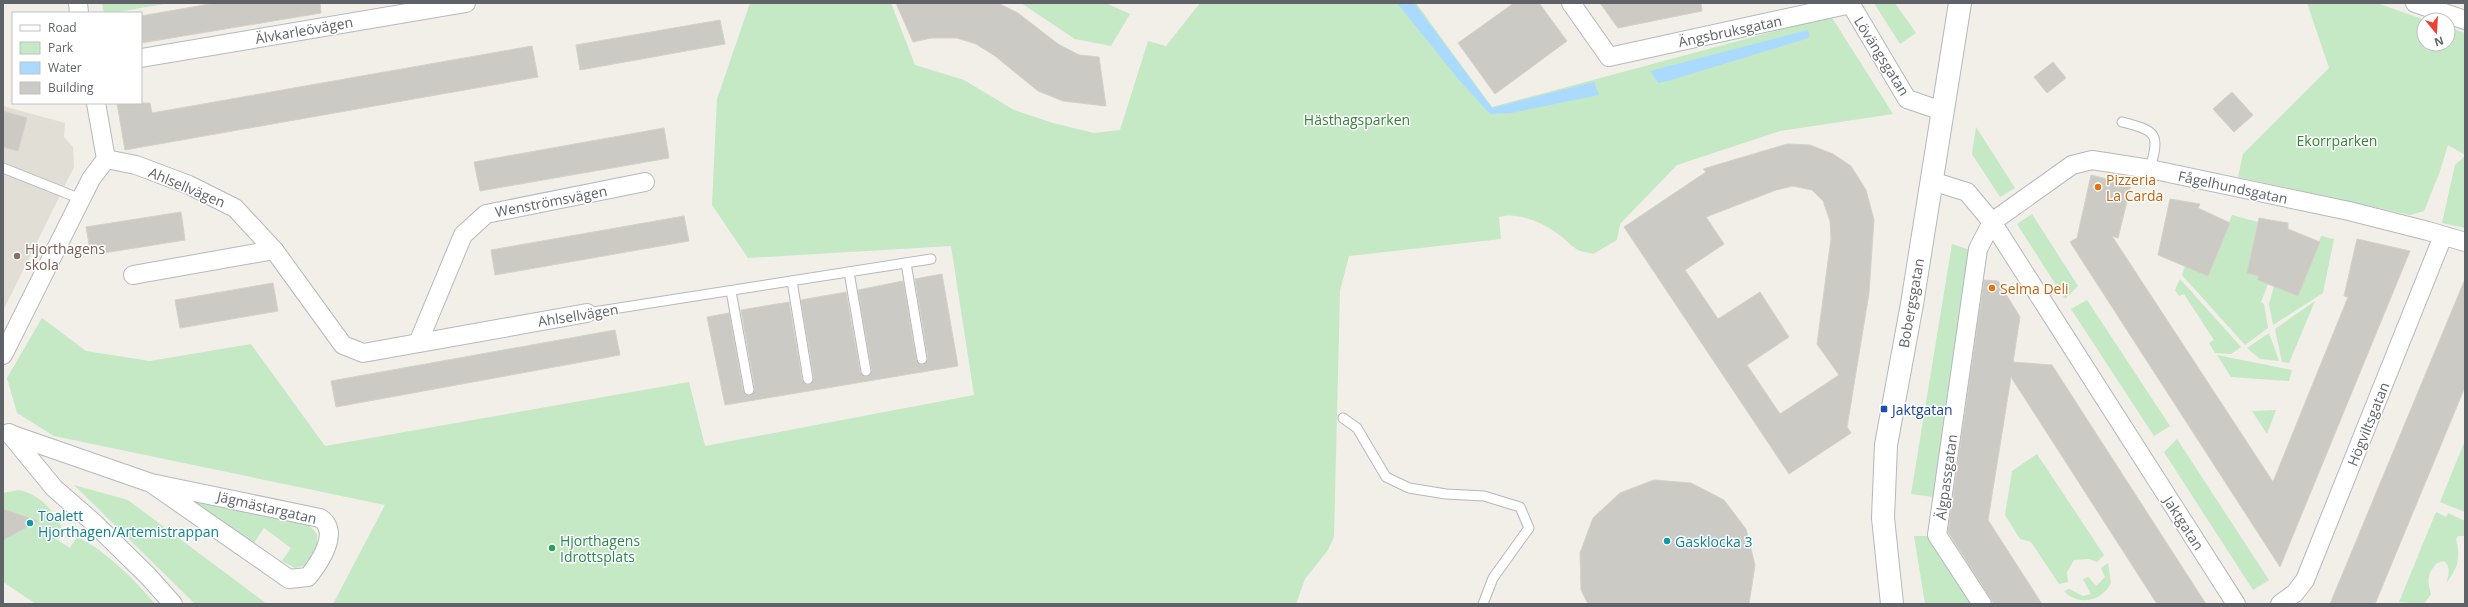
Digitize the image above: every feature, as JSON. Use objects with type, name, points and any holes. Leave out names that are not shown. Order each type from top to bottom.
[{"type":"street","name":"Älvkarleövägen","points":[[142,58],[466,3]]},
{"type":"street","name":"Ängsbruksgatan","points":[[1571,3],[1609,57],[1850,4]]},
{"type":"street","name":"Bobergsgatan","points":[[1892,604],[1883,518],[1886,445],[1932,181],[1960,3]]},
{"type":"street","points":[[2415,3],[2465,20]]},
{"type":"street","name":"Lövängsgatan","points":[[1850,4],[1907,99],[1942,111]]},
{"type":"street","points":[[3,355],[91,179],[106,159],[96,104]]},
{"type":"street","name":"Ahlsellvägen","points":[[106,159],[136,165],[189,185],[235,208],[274,250],[343,345],[363,353],[587,313]]},
{"type":"street","name":"Fågelhundsgatan","points":[[1992,222],[2072,166],[2092,160],[2150,169],[2349,212],[2465,242]]},
{"type":"street","name":"Jaktgatan","points":[[1932,181],[1967,192],[1992,222],[2236,604]]},
{"type":"street","name":"Wenströmsvägen","points":[[418,343],[463,235],[486,214],[645,182]]},
{"type":"street","name":"Älgpassgatan","points":[[1982,604],[1938,535],[1978,249],[1992,222]]},
{"type":"street","name":"Högviltsgatan","points":[[2280,604],[2295,593],[2306,580],[2443,236]]},
{"type":"street","points":[[133,275],[274,250]]},
{"type":"street","points":[[7,431],[54,488],[93,522],[173,604]]},
{"type":"street","name":"Jägmästargatan","points":[[7,431],[151,483],[320,518],[327,522],[330,538],[314,569],[308,577],[290,579],[151,483]]},
{"type":"lane","points":[[2122,122],[2148,129],[2154,137],[2155,149],[2150,169]]},
{"type":"lane","points":[[3,168],[81,199]]},
{"type":"lane","name":"Ahlsellvägen","points":[[587,313],[931,259]]},
{"type":"lane","points":[[906,263],[922,359]]},
{"type":"lane","points":[[849,272],[866,372]]},
{"type":"lane","points":[[792,281],[808,379]]},
{"type":"lane","points":[[731,291],[749,390]]},
{"type":"lane","points":[[1343,418],[1357,428],[1386,477],[1409,488],[1446,494],[1484,496],[1520,506],[1529,528],[1493,578],[1483,604]]},
{"type":"shaded area","name":"Hjorthagens skola","points":[[3,106],[65,123],[64,137],[73,147],[74,167],[3,311]]},
{"type":"green space","points":[[102,3],[170,3],[118,12],[104,12]]},
{"type":"green space","name":"Hästhagsparken","points":[[750,3],[891,3],[915,65],[964,80],[1014,110],[1053,123],[1094,133],[1120,130],[1148,41],[1166,46],[1200,3],[1416,3],[1492,107],[1831,16],[1893,114],[1780,131],[1677,165],[1620,224],[1617,240],[1593,254],[1577,249],[1552,230],[1538,222],[1521,217],[1506,216],[1499,217],[1501,239],[1349,256],[1340,291],[1334,537],[1328,550],[1305,579],[1296,604],[333,604],[385,505],[54,436],[17,413],[7,378],[42,318],[86,351],[150,361],[251,344],[325,446],[689,382],[705,446],[974,395],[951,246],[748,258],[712,205],[717,99]]},
{"type":"green space","points":[[1021,3],[1106,3],[1130,14],[1111,46],[1075,39]]},
{"type":"green space","points":[[1874,3],[1895,3],[1916,33],[1900,44]]},
{"type":"green space","name":"Ekorrparken","points":[[2307,3],[2377,3],[2416,17],[2416,52],[2456,52],[2456,30],[2465,33],[2465,155],[2448,145],[2439,174],[2424,211],[2410,215],[2238,177],[2243,154],[2329,68]]},
{"type":"green space","points":[[1976,127],[2015,188],[2000,197],[1972,154]]},
{"type":"green space","points":[[2465,156],[2465,228],[2442,223],[2455,165]]},
{"type":"green space","points":[[2032,214],[2078,286],[2065,299],[2017,224]]},
{"type":"green space","points":[[2232,215],[2258,222],[2247,273],[2259,276],[2258,280],[2268,284],[2261,302],[2264,304],[2268,328],[2245,345],[2182,275],[2185,266],[2208,276]]},
{"type":"green space","points":[[2321,236],[2334,239],[2323,293],[2273,325],[2269,304],[2274,286],[2298,296]]},
{"type":"green space","points":[[1952,244],[1970,250],[1933,497],[1911,494]]},
{"type":"green space","points":[[2180,279],[2241,347],[2231,354],[2215,353],[2209,343],[2214,340],[2184,294],[2179,296],[2175,290]]},
{"type":"green space","points":[[2087,300],[2170,426],[2154,436],[2071,309]]},
{"type":"green space","points":[[2315,301],[2289,363],[2282,362],[2275,329]]},
{"type":"green space","points":[[2269,333],[2279,361],[2260,359],[2247,348]]},
{"type":"green space","points":[[2217,355],[2292,370],[2289,381],[2231,377]]},
{"type":"green space","points":[[2276,410],[2267,434],[2252,411]]},
{"type":"green space","points":[[2177,439],[2269,580],[2253,590],[2164,452]]},
{"type":"green space","points":[[2465,443],[2465,512],[2440,502]]},
{"type":"green space","points":[[2037,454],[2104,555],[2097,562],[2089,559],[2074,560],[2067,572],[2068,582],[2059,584],[2031,542],[2020,539],[2005,515],[2012,471]]},
{"type":"green space","points":[[74,485],[128,500],[267,604],[195,604]]},
{"type":"green space","points":[[18,490],[39,499],[55,515],[62,528],[56,539],[70,548],[77,537],[98,549],[119,566],[155,604],[36,604],[3,582],[3,493]]},
{"type":"green space","points":[[182,495],[305,521],[317,534],[317,547],[306,565],[295,568],[282,561],[291,548],[264,528],[254,543]]},
{"type":"green space","points":[[2436,512],[2446,517],[2448,513],[2465,521],[2465,536],[2458,536],[2456,539],[2458,557],[2456,568],[2446,583],[2449,571],[2448,566],[2444,561],[2437,563],[2431,570],[2429,577],[2431,594],[2424,604],[2399,602]]},
{"type":"green space","points":[[1914,536],[1928,536],[1937,544],[1973,604],[1925,604]]},
{"type":"green space","points":[[2108,563],[2111,583],[2102,594],[2096,598],[2090,600],[2076,599],[2064,591],[2069,589],[2083,596],[2091,594],[2083,579],[2088,577],[2096,586],[2105,577],[2101,568]]},
{"type":"water","points":[[1397,3],[1414,3],[1492,108],[1594,82],[1599,95],[1511,113],[1490,114],[1459,80]]},
{"type":"water","points":[[1808,30],[1810,37],[1805,39],[1668,81],[1658,83],[1650,71]]},
{"type":"building","points":[[215,3],[320,3],[321,13],[142,43],[142,16]]},
{"type":"building","points":[[896,3],[998,3],[1018,13],[1058,44],[1079,55],[1099,57],[1106,106],[1063,101],[1038,91],[995,56],[976,44],[957,38],[931,38],[913,42]]},
{"type":"building","points":[[1514,3],[1539,3],[1567,41],[1495,94],[1458,43]]},
{"type":"building","points":[[1600,3],[1701,3],[1702,11],[1618,28]]},
{"type":"building","points":[[720,20],[725,44],[580,70],[576,45]]},
{"type":"building","points":[[532,46],[538,77],[125,150],[117,104],[150,103],[152,113]]},
{"type":"building","points":[[2053,62],[2066,78],[2047,93],[2034,77]]},
{"type":"building","points":[[2232,92],[2253,115],[2234,132],[2213,109]]},
{"type":"building","points":[[3,111],[27,118],[18,151],[3,147]]},
{"type":"building","points":[[664,128],[669,158],[480,191],[474,162]]},
{"type":"building","points":[[1787,144],[1810,145],[1833,154],[1851,166],[1866,190],[1874,220],[1869,293],[1847,427],[1851,433],[1789,474],[1624,227],[1706,172],[1703,169]],"holes":[[[1793,186],[1812,190],[1823,201],[1830,221],[1831,239],[1817,344],[1839,375],[1780,414],[1747,365],[1789,337],[1760,292],[1718,319],[1685,270],[1724,244],[1706,217],[1776,190]]]},
{"type":"building","points":[[2091,175],[2131,185],[2118,238],[2112,236],[2273,482],[2348,297],[2344,296],[2357,239],[2410,251],[2280,567],[2070,242],[2077,238]]},
{"type":"building","points":[[2170,199],[2200,204],[2198,208],[2230,223],[2208,276],[2158,255]]},
{"type":"building","points":[[181,212],[185,240],[91,255],[86,227]]},
{"type":"building","points":[[684,216],[689,241],[495,275],[491,250]]},
{"type":"building","points":[[2259,218],[2288,223],[2288,229],[2320,242],[2298,296],[2258,280],[2259,276],[2247,273]]},
{"type":"building","points":[[942,274],[958,366],[725,405],[707,317],[729,313],[743,391],[750,396],[753,394],[755,389],[741,310],[789,302],[802,380],[809,385],[814,378],[801,300],[846,292],[860,372],[867,377],[872,370],[858,290],[903,281],[916,360],[923,365],[928,358],[915,279]]},
{"type":"building","points":[[2465,279],[2465,387],[2375,604],[2330,604]]},
{"type":"building","points":[[1984,280],[1998,281],[2020,317],[2013,362],[2052,365],[2206,604],[2157,604],[2011,377],[1988,520],[2042,604],[1994,604],[1948,532]]},
{"type":"building","points":[[273,283],[278,311],[180,328],[175,300]]},
{"type":"building","points":[[615,330],[620,355],[336,407],[331,381]]},
{"type":"building","name":"Gasklocka 3","points":[[1654,480],[1691,483],[1724,500],[1746,529],[1755,565],[1749,604],[1588,604],[1581,590],[1580,553],[1593,518],[1620,493]]},
{"type":"building","points":[[3,509],[38,521],[3,540]]},
{"type":"place","name":"Pizzeria La Carda","points":[[2098,187]]},
{"type":"place","name":"Hjorthagens skola","points":[[17,256]]},
{"type":"place","name":"Selma Deli","points":[[1992,288]]},
{"type":"place","name":"Jaktgatan","points":[[1884,409]]},
{"type":"place","name":"Toalett Hjorthagen/Artemistrappan","points":[[30,523]]},
{"type":"place","name":"Gasklocka 3","points":[[1667,541]]},
{"type":"place","name":"Hjorthagens Idrottsplats","points":[[552,548]]}]
